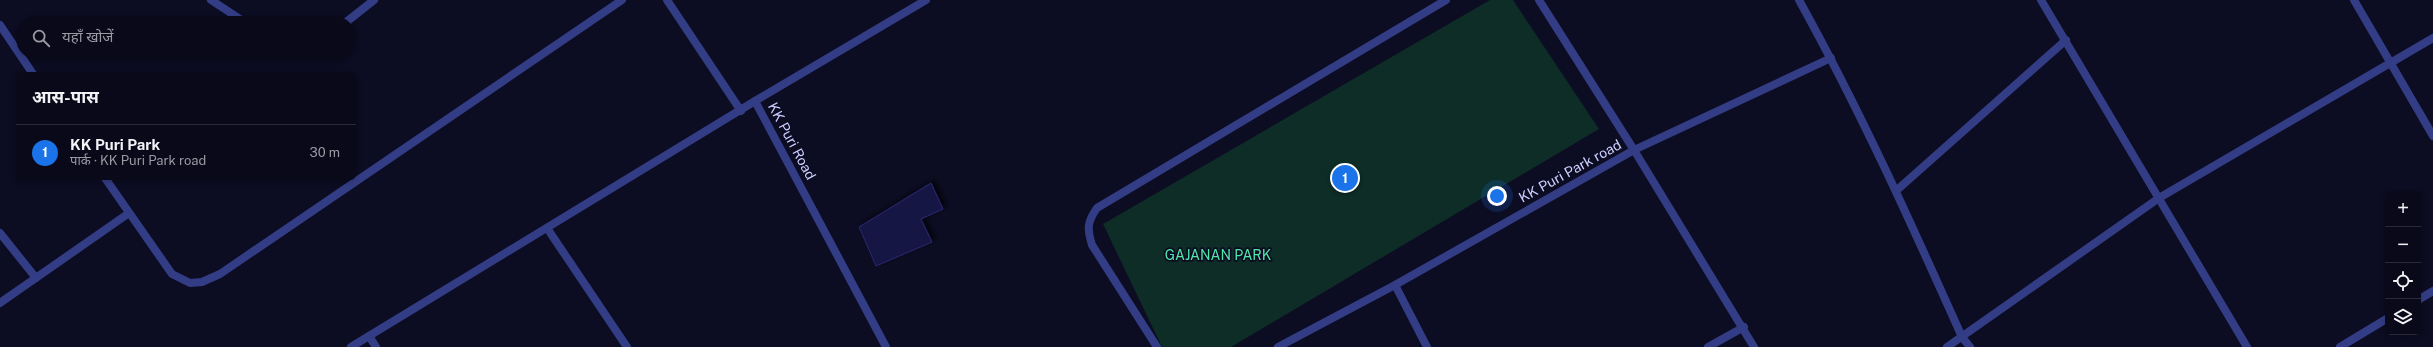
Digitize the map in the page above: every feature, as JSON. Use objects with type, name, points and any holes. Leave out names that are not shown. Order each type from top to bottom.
[{"type":"street","points":[[211,0],[235,16]]},
{"type":"street","points":[[353,16],[374,0]]},
{"type":"street","points":[[106,180],[172,274],[190,283],[202,282],[220,274],[622,0]]},
{"type":"street","points":[[667,0],[741,111]]},
{"type":"street","name":"KK Puri Road","points":[[886,347],[756,101],[926,0]]},
{"type":"street","points":[[1157,347],[1092,245],[1087,230],[1089,220],[1097,208],[1446,0]]},
{"type":"street","name":"KK Puri Park road","points":[[1278,347],[1395,285],[1634,150],[1539,0]]},
{"type":"street","points":[[1799,0],[1831,58],[1897,190],[1962,337],[1970,347]]},
{"type":"street","points":[[2354,0],[2433,136]]},
{"type":"street","points":[[2044,1],[2247,347]]},
{"type":"street","points":[[0,25],[16,49]]},
{"type":"street","points":[[1947,347],[2160,198],[2433,38]]},
{"type":"street","points":[[1897,190],[2066,40]]},
{"type":"street","points":[[1754,347],[1744,328],[1634,150],[1831,58]]},
{"type":"street","points":[[24,60],[32,72]]},
{"type":"street","points":[[350,347],[756,101]]},
{"type":"street","points":[[0,303],[129,213]]},
{"type":"street","points":[[547,228],[627,347]]},
{"type":"street","points":[[0,233],[36,278]]},
{"type":"street","points":[[1395,285],[1427,347]]},
{"type":"street","points":[[2420,299],[2433,291]]},
{"type":"street","points":[[2340,347],[2385,320]]},
{"type":"street","points":[[1708,347],[1744,328]]},
{"type":"street","points":[[369,336],[376,347]]},
{"type":"green space","name":"GAJANAN PARK","points":[[1490,0],[1513,0],[1599,129],[1231,347],[1162,347],[1103,224]]},
{"type":"building","points":[[931,183],[943,209],[921,219],[932,242],[876,266],[859,227]]},
{"type":"place","name":"KK Puri Park","points":[[1345,178]]}]
